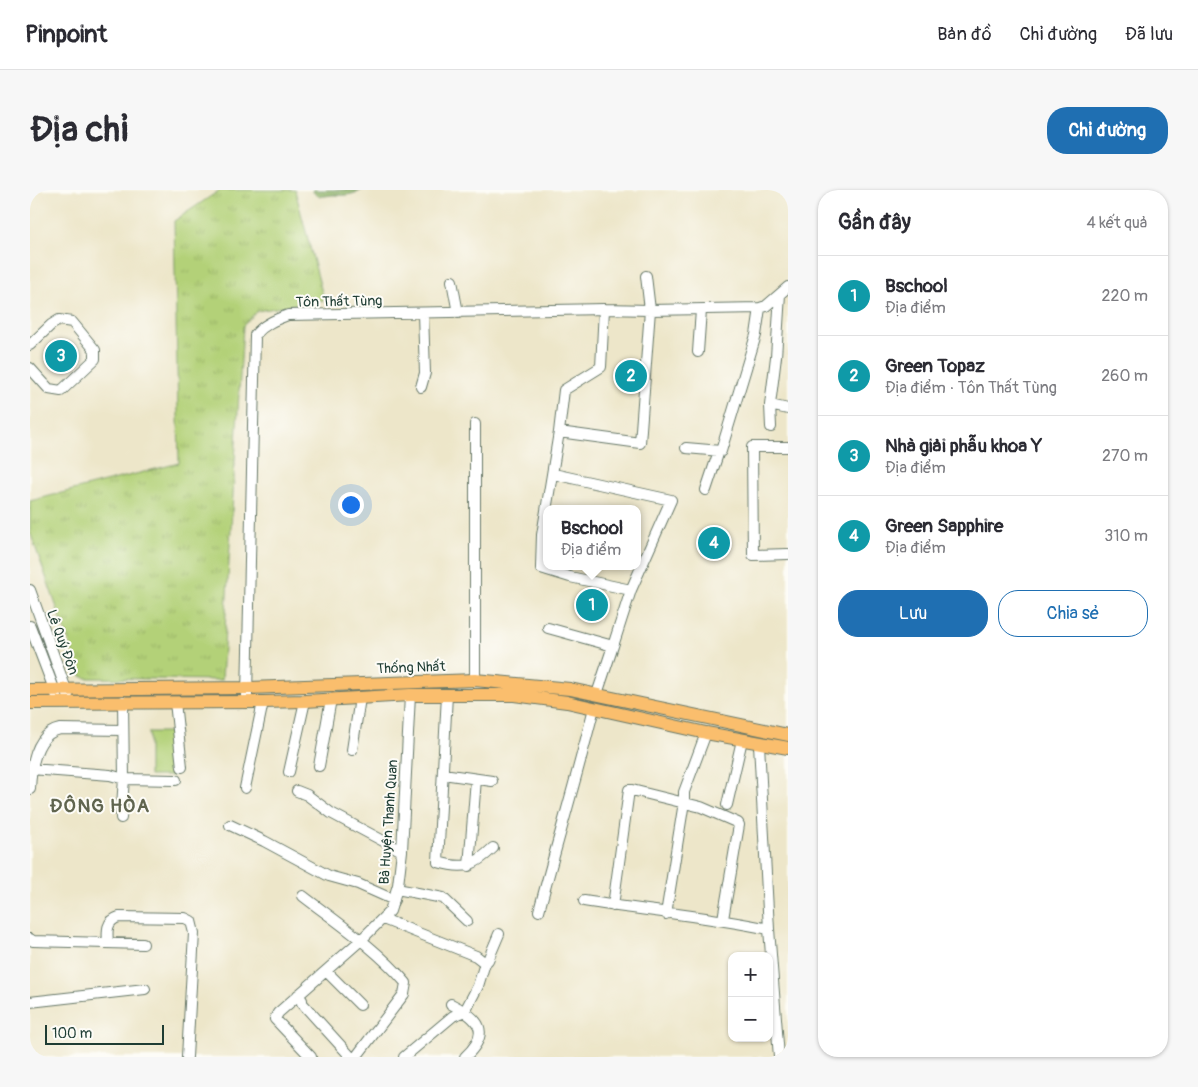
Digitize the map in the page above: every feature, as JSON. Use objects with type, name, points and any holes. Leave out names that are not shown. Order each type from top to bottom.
[{"type":"main road","name":"Thống Nhất","points":[[30,690],[248,688],[475,680],[561,688],[597,694],[788,736]]},
{"type":"main road","name":"Thống Nhất","points":[[30,703],[123,701],[263,702],[410,695],[514,695],[567,702],[706,733],[788,748]]},
{"type":"main road","points":[[742,740],[744,726]]},
{"type":"street","points":[[558,432],[640,442],[650,310],[646,276]]},
{"type":"street","points":[[452,281],[458,313]]},
{"type":"street","points":[[706,490],[721,450],[756,335],[760,308],[766,306],[788,287]]},
{"type":"street","points":[[771,427],[770,405],[776,357],[780,294]]},
{"type":"street","name":"Tôn Thất Tùng","points":[[246,702],[248,688],[255,335],[262,327],[273,320],[288,315],[760,308]]},
{"type":"street","points":[[547,505],[564,390],[601,367],[604,309]]},
{"type":"street","points":[[698,352],[701,310]]},
{"type":"street","points":[[421,387],[425,369],[423,313]]},
{"type":"street","points":[[30,346],[51,325],[59,320],[72,322],[96,350],[95,359],[61,391],[48,389],[30,368]]},
{"type":"street","points":[[776,357],[788,358]]},
{"type":"street","points":[[770,405],[788,409]]},
{"type":"street","points":[[475,424],[475,680]]},
{"type":"street","points":[[788,447],[752,447],[753,555],[788,554]]},
{"type":"street","points":[[686,448],[720,451]]},
{"type":"street","points":[[558,475],[670,500],[641,567]]},
{"type":"street","points":[[543,529],[541,568],[543,569]]},
{"type":"street","points":[[547,570],[570,578],[631,590]]},
{"type":"street","points":[[597,694],[631,590],[640,570]]},
{"type":"street","name":"Lê Quý Đôn","points":[[30,590],[60,690]]},
{"type":"street","name":"Lê Quý Đôn","points":[[30,626],[65,702]]},
{"type":"street","points":[[548,628],[613,646]]},
{"type":"street","name":"Bà Huyện Thanh Quan","points":[[311,1057],[275,1020],[278,1013],[300,998],[390,911],[397,889],[402,851],[410,695]]},
{"type":"street","points":[[447,695],[438,862],[469,866],[493,848]]},
{"type":"street","points":[[352,750],[360,698]]},
{"type":"street","points":[[320,766],[331,699]]},
{"type":"street","points":[[121,818],[124,779],[123,701]]},
{"type":"street","points":[[289,772],[305,701]]},
{"type":"street","points":[[174,702],[182,767]]},
{"type":"street","points":[[244,788],[263,702]]},
{"type":"street","points":[[540,911],[558,840],[576,783],[594,708]]},
{"type":"street","points":[[30,790],[31,770],[44,737],[51,731],[60,729],[123,730]]},
{"type":"street","points":[[666,914],[684,792],[706,733]]},
{"type":"street","points":[[727,805],[742,740]]},
{"type":"street","points":[[759,744],[779,1057]]},
{"type":"street","points":[[31,770],[110,775],[124,779],[176,780]]},
{"type":"street","points":[[443,774],[492,781]]},
{"type":"street","points":[[469,866],[476,779]]},
{"type":"street","points":[[613,906],[629,790],[684,802],[738,823],[723,920]]},
{"type":"street","points":[[297,791],[307,795],[339,817],[402,851]]},
{"type":"street","points":[[230,825],[330,876],[358,884],[394,900]]},
{"type":"street","points":[[397,889],[443,898],[468,921]]},
{"type":"street","points":[[303,896],[361,940],[406,983],[404,994],[356,1057]]},
{"type":"street","points":[[584,902],[723,920],[770,929]]},
{"type":"street","points":[[108,943],[107,930],[109,924],[113,919],[119,917],[185,918],[191,921],[194,933],[187,1057]]},
{"type":"street","points":[[383,919],[476,956],[484,963]]},
{"type":"street","points":[[404,1057],[453,1016],[465,1011],[478,986],[484,963],[488,960],[499,934]]},
{"type":"street","points":[[30,940],[143,944]]},
{"type":"street","points":[[326,971],[360,1005]]},
{"type":"street","points":[[30,1002],[145,989]]},
{"type":"street","points":[[300,998],[302,1003],[351,1057]]},
{"type":"street","points":[[451,1004],[465,1011],[479,1027],[481,1034],[479,1041],[465,1057]]},
{"type":"green space","points":[[220,190],[295,190],[324,300],[257,311],[243,326],[222,680],[86,678],[81,676],[30,532],[30,501],[179,463],[174,221]]},
{"type":"green space","points":[[312,190],[362,190],[348,195],[322,196],[317,195]]},
{"type":"green space","points":[[149,732],[172,732],[172,776],[149,776]]},
{"type":"place","name":"Nhà giải phẫu khoa Y","points":[[61,356]]},
{"type":"place","name":"Green Topaz","points":[[631,376]]},
{"type":"place","name":"Green Sapphire","points":[[714,543]]},
{"type":"place","name":"Bschool","points":[[592,605]]},
{"type":"district","name":"ĐÔNG HÒA","points":[[100,805]]}]
